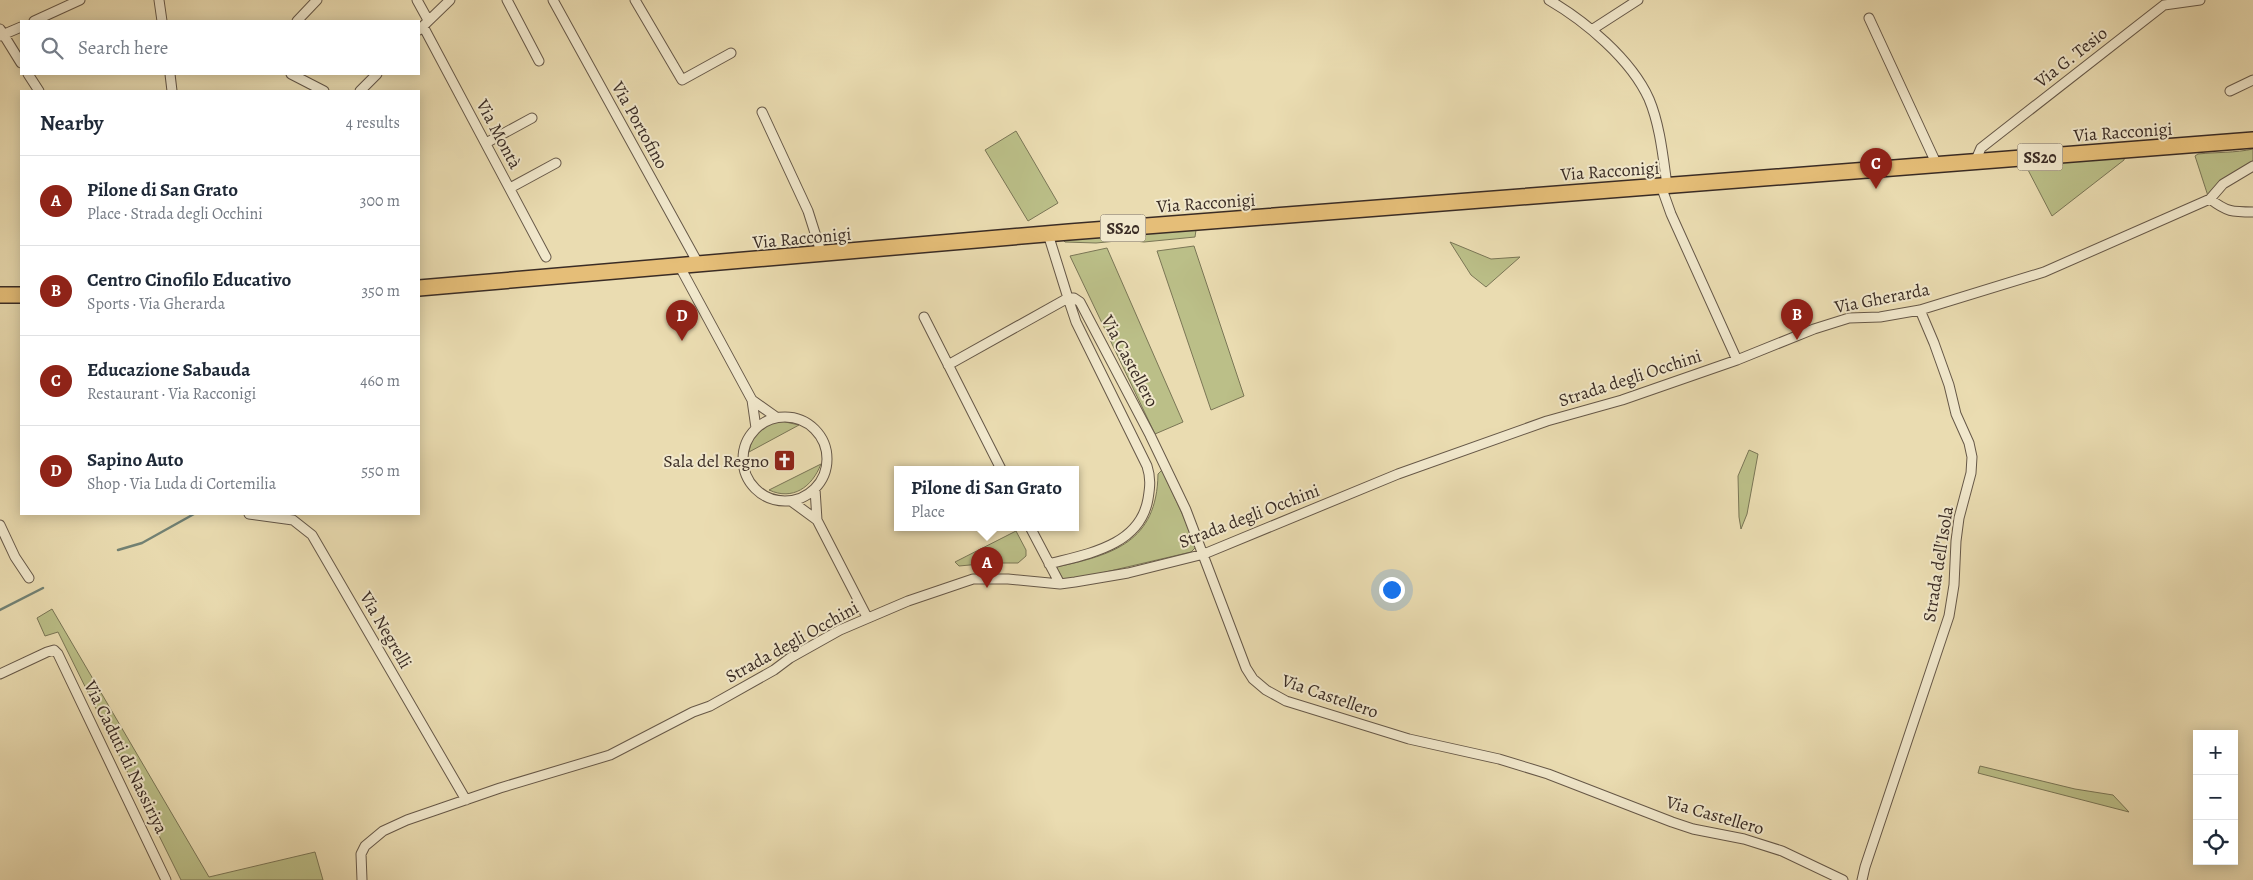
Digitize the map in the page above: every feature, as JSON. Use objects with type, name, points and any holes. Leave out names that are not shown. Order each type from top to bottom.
[{"type":"main road","name":"Via Racconigi","points":[[420,288],[822,255],[1048,234],[2253,140]]},
{"type":"main road","points":[[0,295],[20,296]]},
{"type":"street","points":[[36,20],[80,0]]},
{"type":"street","points":[[159,0],[162,20]]},
{"type":"street","points":[[298,20],[317,0]]},
{"type":"street","name":"Via Montà","points":[[417,0],[423,25],[546,257]]},
{"type":"street","points":[[423,25],[450,0]]},
{"type":"street","points":[[507,0],[539,61]]},
{"type":"street","name":"Via Portofino","points":[[553,0],[699,265]]},
{"type":"street","points":[[635,0],[682,80],[731,53]]},
{"type":"street","points":[[1549,0],[1593,29],[1633,73],[1649,98],[1657,125],[1664,185],[1670,214],[1737,360]]},
{"type":"street","points":[[1593,29],[1638,0]]},
{"type":"street","name":"Via G. Tesio","points":[[1975,162],[1982,148],[2164,5],[2200,0]]},
{"type":"street","points":[[1869,18],[1937,164]]},
{"type":"street","points":[[20,27],[1,34],[20,62]]},
{"type":"street","points":[[29,75],[38,90]]},
{"type":"street","points":[[170,75],[172,90]]},
{"type":"street","points":[[293,75],[322,90]]},
{"type":"street","points":[[361,90],[376,75]]},
{"type":"street","points":[[2230,91],[2253,80]]},
{"type":"street","points":[[762,112],[808,211],[822,255]]},
{"type":"street","points":[[486,143],[532,118]]},
{"type":"street","points":[[510,188],[556,163]]},
{"type":"street","name":"Via Gherarda","points":[[1737,360],[1814,329],[1849,318],[1880,317],[1920,310],[2044,272],[2210,198],[2223,184],[2253,166]]},
{"type":"street","points":[[2210,198],[2223,209],[2232,212],[2253,212]]},
{"type":"street","points":[[1048,234],[1076,322],[1151,476],[1146,509],[1141,521],[1124,537],[1094,552],[1049,564]]},
{"type":"street","points":[[680,267],[752,400],[756,428]]},
{"type":"street","points":[[948,365],[1068,298]]},
{"type":"street","name":"Via Castellero","points":[[1068,298],[1074,298],[1080,302],[1086,312],[1154,443],[1186,510],[1246,668],[1253,679],[1273,694],[1303,706],[1409,739],[1499,760],[1548,774],[1693,829],[1744,839],[1782,851],[1842,880]]},
{"type":"street","name":"Strada dell'Isola","points":[[1862,880],[1865,866],[1949,616],[1959,518],[1972,473],[1972,457],[1969,443],[1956,414],[1946,376],[1920,310]]},
{"type":"street","points":[[924,317],[999,466]]},
{"type":"street","name":"Strada degli Occhini","points":[[362,880],[360,872],[365,846],[383,831],[407,820],[466,800],[610,755],[693,712],[710,706],[840,630],[867,617],[946,587],[973,579],[1008,579],[1060,584],[1128,573],[1204,554],[1398,474],[1547,421],[1622,400],[1737,360]]},
{"type":"street","points":[[752,400],[776,417]]},
{"type":"street","points":[[790,416],[803,420],[814,428],[823,439],[827,452],[827,465],[823,478],[815,489],[808,495],[791,501],[779,501],[763,494],[750,482],[745,472],[744,448],[748,437],[765,421],[776,417],[790,416]]},
{"type":"street","points":[[815,489],[817,520],[867,617]]},
{"type":"street","points":[[791,501],[817,520]]},
{"type":"street","name":"Via Negrelli","points":[[256,515],[293,520],[312,535],[466,800]]},
{"type":"street","points":[[0,524],[15,557],[29,578]]},
{"type":"street","points":[[1032,531],[1060,584]]},
{"type":"street","name":"Via Caduti di Nassiriya","points":[[0,674],[54,650],[62,662],[166,880]]},
{"type":"green space","points":[[1016,131],[1058,203],[1028,221],[985,150]]},
{"type":"green space","points":[[2253,149],[2253,161],[2220,181],[2208,196],[2195,156],[2198,154]]},
{"type":"green space","points":[[2125,155],[2124,160],[2052,216],[2027,168],[2028,162]]},
{"type":"green space","points":[[1185,229],[1196,230],[1195,237],[1144,242],[1127,240],[1096,243],[1065,242],[1062,239]]},
{"type":"green space","points":[[1450,242],[1491,259],[1520,257],[1486,287],[1471,275]]},
{"type":"green space","points":[[1194,246],[1244,396],[1211,410],[1157,251]]},
{"type":"green space","points":[[1107,248],[1183,422],[1155,434],[1070,256]]},
{"type":"green space","points":[[781,421],[799,425],[749,452],[750,445],[759,430],[769,424]]},
{"type":"green space","points":[[1749,450],[1758,454],[1747,514],[1741,529],[1738,476]]},
{"type":"green space","points":[[821,464],[812,479],[801,490],[786,494],[769,490]]},
{"type":"green space","points":[[1162,470],[1197,546],[1191,552],[1080,578],[1063,579],[1056,567],[1096,557],[1113,550],[1128,542],[1140,530],[1150,516],[1156,497],[1158,474]]},
{"type":"green space","points":[[1016,531],[1026,550],[1026,556],[1018,563],[959,566],[955,562]]},
{"type":"green space","points":[[52,609],[209,877],[315,852],[323,880],[181,880],[58,632],[45,636],[37,618]]},
{"type":"green space","points":[[1980,766],[2075,789],[2113,795],[2129,812],[1978,773]]},
{"type":"waterway","points":[[118,550],[142,543],[192,515]]},
{"type":"waterway","points":[[0,610],[43,588]]},
{"type":"place","name":"Educazione Sabauda","points":[[1876,189]]},
{"type":"place","name":"Centro Cinofilo Educativo","points":[[1797,340]]},
{"type":"place","name":"Sapino Auto","points":[[682,341]]},
{"type":"place","name":"Sala del Regno","points":[[785,461]]},
{"type":"place","name":"Pilone di San Grato","points":[[987,588]]}]
